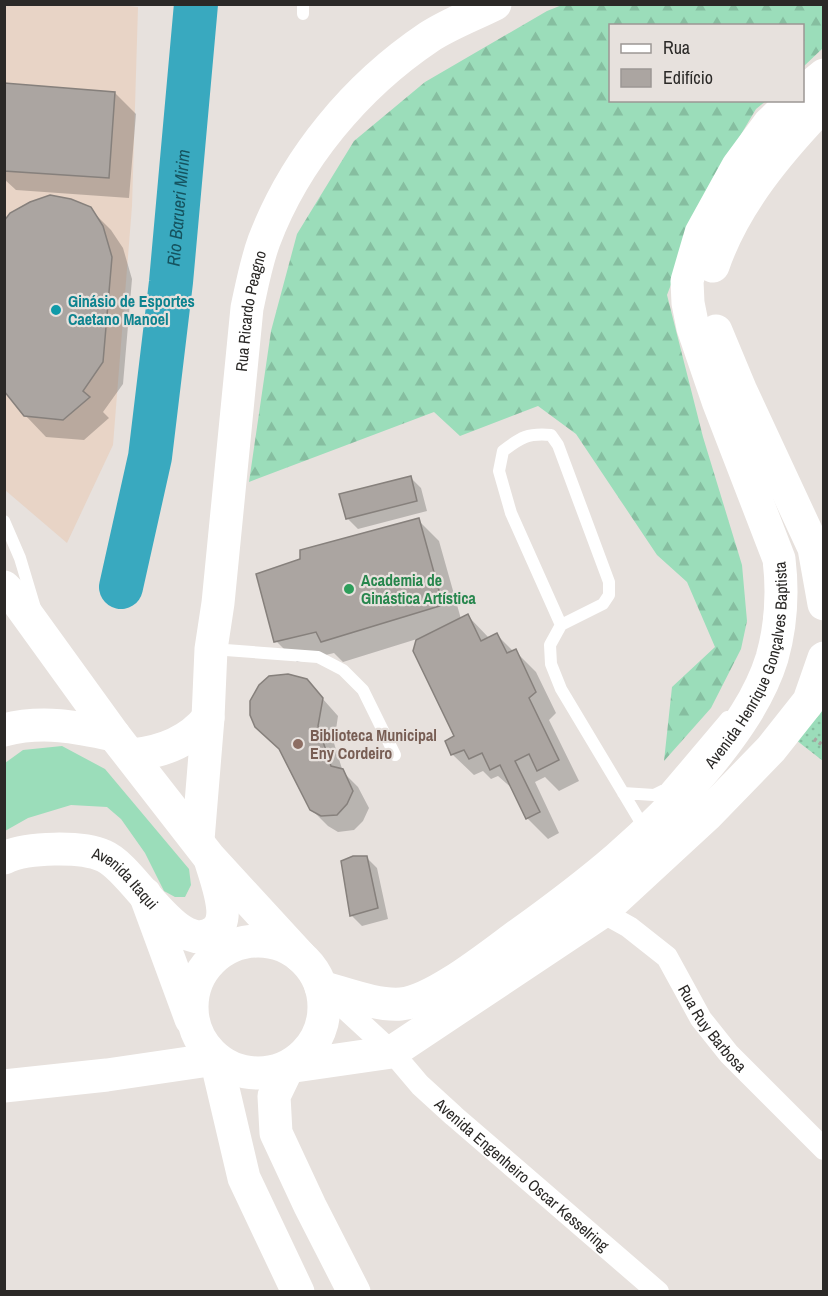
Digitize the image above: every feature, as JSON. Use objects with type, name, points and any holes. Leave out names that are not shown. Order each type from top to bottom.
[{"type":"main road","name":"Rua Ricardo Peagno","points":[[203,849],[211,649],[218,603],[247,308],[255,269],[265,240],[292,183],[308,158],[358,97],[380,75],[430,36],[495,4]]},
{"type":"main road","points":[[804,91],[824,75]]},
{"type":"main road","name":"Avenida Henrique Gonçalves Baptista","points":[[321,987],[382,1003],[400,1004],[416,1000],[438,989],[488,957],[611,866],[647,833],[683,796],[732,736],[754,700],[771,659],[776,638],[782,586],[779,559],[718,401],[693,328],[687,281],[700,233],[723,191],[769,124],[792,102]]},
{"type":"main road","points":[[823,593],[814,548],[721,347],[713,323],[708,284],[722,240],[740,209],[789,141],[824,104]]},
{"type":"main road","points":[[10,593],[203,849],[313,970],[321,987],[325,1005],[322,1024],[315,1041],[303,1056],[288,1067],[274,1096],[276,1133],[354,1292]]},
{"type":"main road","points":[[300,956],[284,946],[266,942],[247,942],[229,948],[213,959],[201,973],[194,991],[192,1009],[195,1028],[203,1045],[216,1059],[232,1068],[251,1073],[270,1072],[288,1067],[392,1052],[602,912],[699,823],[771,749],[808,701],[824,658]]},
{"type":"main road","points":[[4,730],[42,724],[64,725],[123,745],[169,747],[197,731],[208,718]]},
{"type":"main road","name":"Avenida Itaqui","points":[[4,858],[44,850],[76,849],[105,856],[126,872],[145,894],[195,1028]]},
{"type":"main road","points":[[145,894],[179,930],[192,937],[212,934],[218,929],[222,918],[222,897],[203,849]]},
{"type":"main road","points":[[4,1086],[107,1075],[216,1059]]},
{"type":"main road","points":[[216,1059],[244,1178],[298,1292]]},
{"type":"street","points":[[782,586],[823,593]]},
{"type":"street","name":"Rua Ruy Barbosa","points":[[602,912],[629,927],[667,957],[701,1019],[729,1054],[824,1149]]},
{"type":"street","name":"Avenida Engenheiro Oscar Kesselring","points":[[321,987],[392,1052],[420,1085],[453,1116],[658,1292]]},
{"type":"lane","points":[[561,624],[511,513],[499,471],[503,451],[519,439],[534,433],[551,435],[558,445],[609,582],[609,595],[603,604],[561,624],[550,645],[550,664],[561,689],[647,833]]},
{"type":"lane","points":[[4,520],[24,569],[40,626],[58,657]]},
{"type":"lane","points":[[211,649],[318,657],[343,670],[363,690],[395,755]]},
{"type":"lane","points":[[623,794],[654,795],[666,789],[719,724],[762,679]]},
{"type":"shaded area","points":[[113,4],[138,7],[132,206],[113,445],[67,543],[5,490],[5,5]]},
{"type":"green space","points":[[562,5],[823,5],[823,48],[804,66],[804,24],[609,24],[609,102],[765,102],[756,109],[704,197],[667,295],[703,437],[742,565],[747,621],[741,649],[711,708],[664,761],[672,687],[715,647],[687,582],[657,555],[576,434],[538,406],[460,436],[434,412],[249,482],[271,331],[297,234],[354,141],[425,82],[547,11]]},
{"type":"green space","points":[[823,705],[823,761],[796,740],[820,714]]},
{"type":"green space","points":[[62,746],[105,769],[189,869],[191,885],[185,897],[175,897],[164,891],[145,853],[121,819],[107,807],[71,805],[28,818],[5,831],[5,763],[23,750]]},
{"type":"building","points":[[4,83],[115,92],[109,178],[4,171]]},
{"type":"building","name":"Ginásio de Esportes Caetano Manoel","points":[[50,195],[71,199],[91,207],[103,226],[112,257],[103,362],[83,391],[90,397],[63,420],[24,416],[4,391],[4,221],[10,213],[30,202]]},
{"type":"building","points":[[411,476],[417,501],[346,519],[339,494]]},
{"type":"building","name":"Academia de Ginástica Artística","points":[[419,518],[443,605],[321,642],[316,632],[274,642],[256,574],[300,559],[300,550]]},
{"type":"building","points":[[468,614],[481,641],[497,633],[507,653],[516,649],[536,692],[529,698],[559,760],[537,771],[529,754],[515,761],[540,812],[526,819],[500,765],[490,770],[482,753],[469,759],[464,750],[451,755],[445,741],[454,736],[413,651],[416,640]]},
{"type":"building","name":"Biblioteca Municipal Eny Cordeiro","points":[[288,674],[307,679],[323,698],[318,726],[331,766],[343,769],[353,791],[347,804],[337,815],[321,816],[310,810],[279,749],[255,727],[250,715],[250,701],[259,685],[269,676]]},
{"type":"building","points":[[353,856],[367,856],[378,908],[350,916],[341,861]]},
{"type":"waterway","name":"Rio Barueri Mirim","points":[[121,587],[150,457],[171,282],[196,4]]},
{"type":"place","name":"Ginásio de Esportes Caetano Manoel","points":[[56,310]]},
{"type":"place","name":"Academia de Ginástica Artística","points":[[349,589]]},
{"type":"place","name":"Biblioteca Municipal Eny Cordeiro","points":[[298,744]]}]
